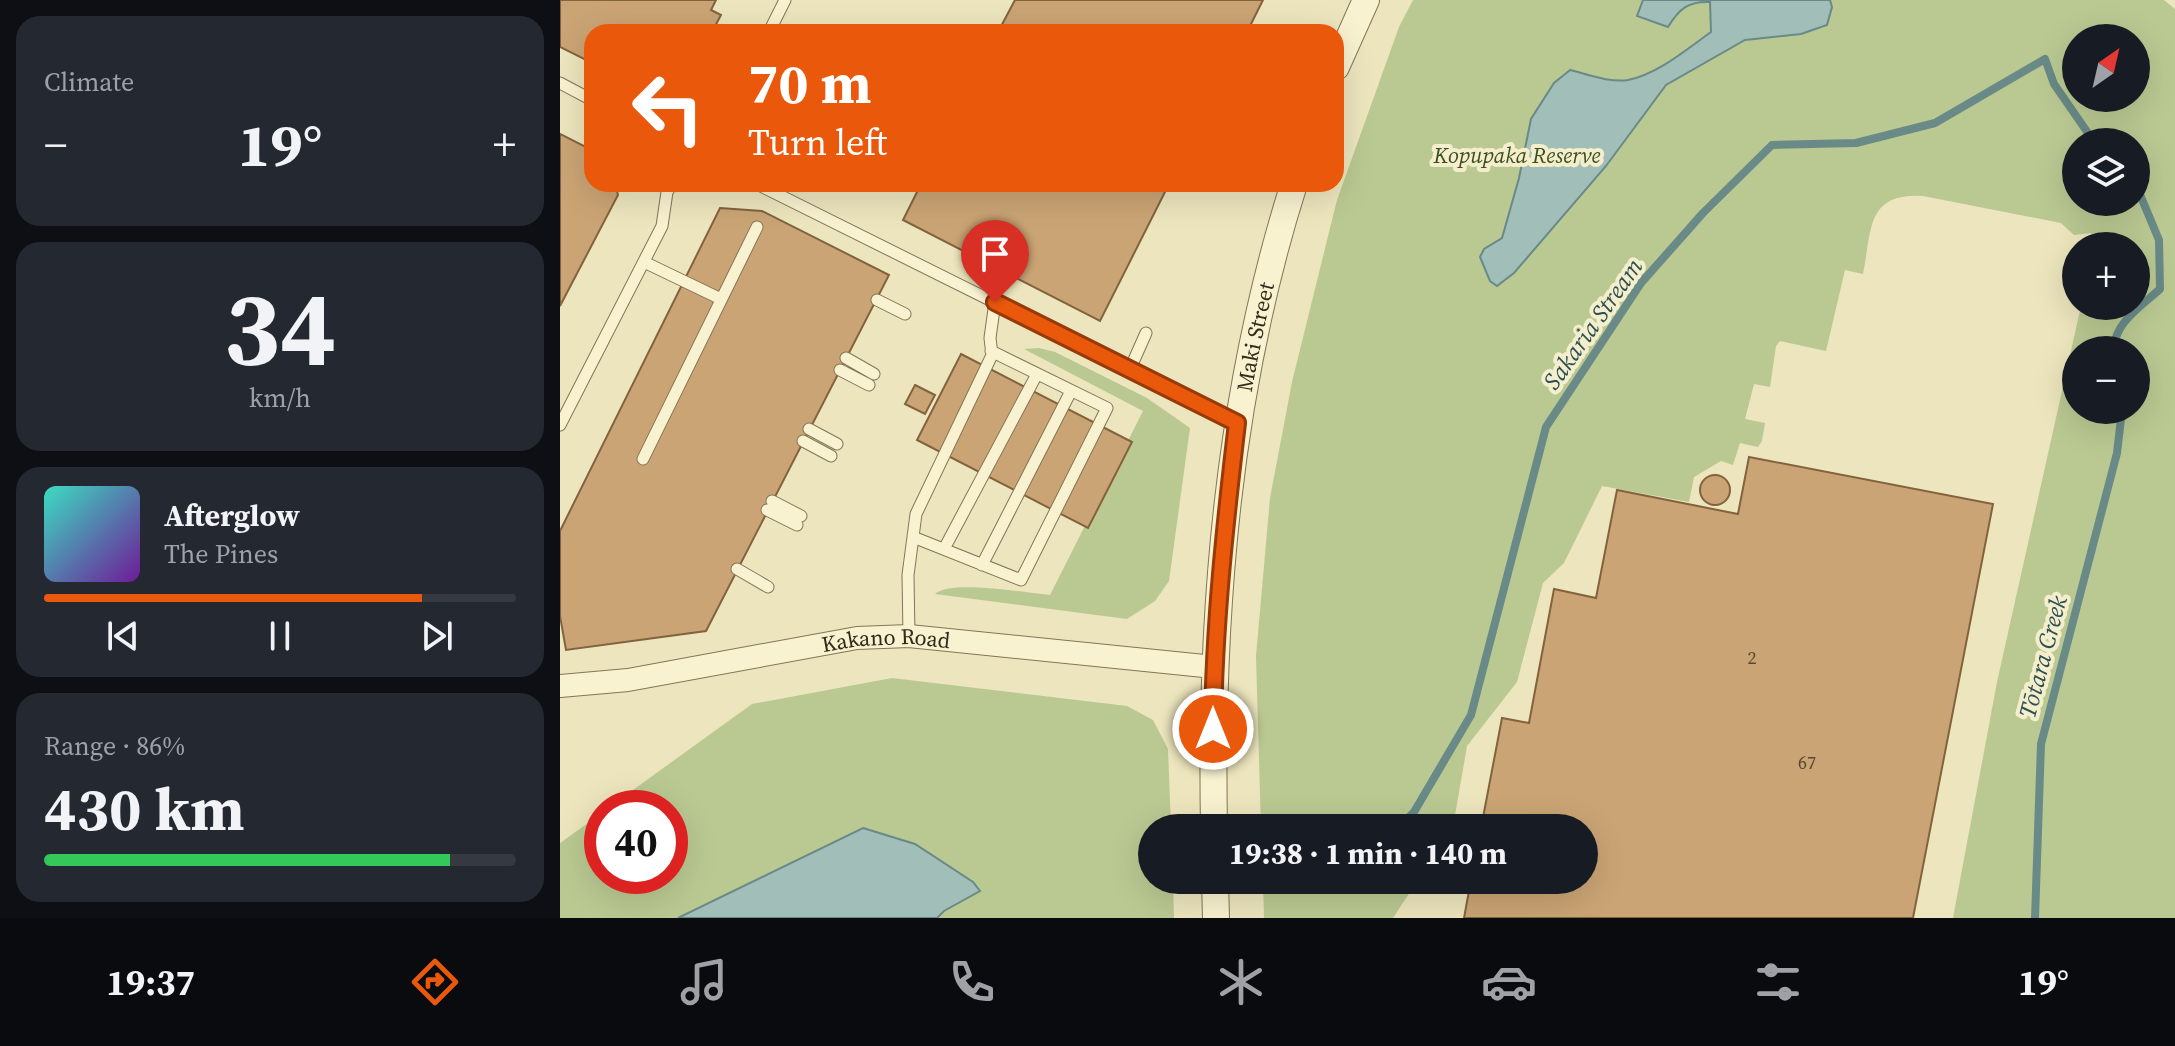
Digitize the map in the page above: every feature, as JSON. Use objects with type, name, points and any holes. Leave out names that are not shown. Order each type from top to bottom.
[{"type":"street","points":[[1344,49],[1366,0]]},
{"type":"street","name":"Maki Street","points":[[1214,814],[1214,667],[1225,520],[1237,423],[1259,317],[1292,192]]},
{"type":"street","name":"Kakano Road","points":[[560,686],[628,680],[857,638],[909,636],[1214,667]]},
{"type":"street","points":[[1215,894],[1216,918]]},
{"type":"lane","points":[[773,24],[785,0]]},
{"type":"lane","points":[[560,83],[584,96]]},
{"type":"lane","points":[[560,425],[662,226],[667,192]]},
{"type":"lane","points":[[773,192],[1237,423]]},
{"type":"lane","points":[[643,459],[757,227]]},
{"type":"lane","points":[[644,262],[721,299]]},
{"type":"lane","points":[[877,300],[905,314]]},
{"type":"lane","points":[[909,636],[908,575],[916,514],[992,355],[995,302]]},
{"type":"lane","points":[[1130,369],[1146,333]]},
{"type":"lane","points":[[913,537],[1021,580],[1107,408],[991,351]]},
{"type":"lane","points":[[840,370],[872,379],[846,358]]},
{"type":"lane","points":[[944,549],[1037,374]]},
{"type":"lane","points":[[982,565],[1071,391]]},
{"type":"lane","points":[[809,429],[837,444]]},
{"type":"lane","points":[[803,441],[831,456]]},
{"type":"lane","points":[[770,506],[799,520]]},
{"type":"lane","points":[[737,569],[768,587]]},
{"type":"green space","name":"Kopupaka Reserve","points":[[1413,0],[2164,0],[2175,9],[2175,918],[1953,918],[1997,682],[2062,391],[2062,424],[2150,424],[2150,336],[2074,336],[2078,320],[2150,320],[2150,232],[2071,232],[2061,223],[1923,196],[1904,197],[1881,207],[1871,229],[1863,274],[1845,270],[1826,351],[1780,341],[1776,346],[1770,387],[1754,384],[1745,419],[1765,423],[1758,447],[1740,443],[1733,465],[1721,461],[1694,477],[1689,502],[1602,486],[1564,563],[1543,583],[1517,682],[1467,746],[1455,814],[1261,814],[1256,656],[1270,498],[1292,382],[1337,200],[1340,192],[1344,192],[1344,180],[1399,27]]},
{"type":"green space","points":[[1039,348],[1055,352],[1147,398],[1190,428],[1169,581],[1155,601],[1127,619],[935,594],[943,590],[972,587],[1050,595],[1143,411],[1024,349]]},
{"type":"green space","points":[[892,678],[1127,706],[1153,720],[1168,749],[1170,814],[1138,814],[1138,894],[1173,894],[1174,918],[560,918],[560,843],[584,826],[584,894],[688,894],[688,790],[633,790],[752,704]]},
{"type":"green space","points":[[1263,894],[1409,894],[1393,918],[1264,918]]},
{"type":"water","points":[[1643,0],[1830,0],[1832,7],[1827,25],[1801,34],[1745,40],[1666,85],[1606,166],[1514,273],[1497,286],[1490,281],[1480,257],[1484,249],[1502,238],[1531,119],[1554,83],[1570,70],[1614,80],[1639,77],[1672,60],[1711,32],[1710,2],[1685,7],[1668,27],[1637,16]]},
{"type":"water","points":[[863,828],[915,844],[973,882],[980,891],[937,918],[678,918]]},
{"type":"building","points":[[560,0],[716,0],[711,10],[721,15],[716,24],[584,24],[584,59],[560,47]]},
{"type":"building","points":[[1015,0],[1263,0],[1251,24],[1002,24]]},
{"type":"building","points":[[560,134],[584,146],[584,192],[617,192],[618,195],[560,306]]},
{"type":"building","points":[[917,192],[1165,192],[1100,321],[903,220]]},
{"type":"building","points":[[720,208],[762,211],[889,275],[706,631],[566,650],[560,616],[560,531]]},
{"type":"building","points":[[961,354],[1132,442],[1088,528],[917,440]]},
{"type":"building","points":[[915,385],[935,395],[925,414],[905,404]]},
{"type":"building","points":[[1749,457],[1993,504],[1913,918],[1464,918],[1468,894],[1598,894],[1598,814],[1484,814],[1502,718],[1529,723],[1554,589],[1596,598],[1617,490],[1738,514]]},
{"type":"building","points":[[1715,475],[1726,479],[1730,490],[1726,501],[1715,505],[1704,501],[1700,490],[1704,479]]},
{"type":"waterway","name":"Sakaria Stream","points":[[1412,814],[1471,715],[1546,427],[1641,283],[1703,213],[1772,145],[1856,143],[1935,123],[2045,59],[2054,84],[2084,128]]},
{"type":"waterway","name":"Tōtara Creek","points":[[2117,336],[2123,324],[2160,289],[2159,240],[2149,216]]},
{"type":"waterway","name":"Tōtara Creek","points":[[2035,918],[2041,744],[2117,453],[2120,424]]},
{"type":"route","points":[[995,302],[1237,423],[1221,564],[1213,729]]}]
